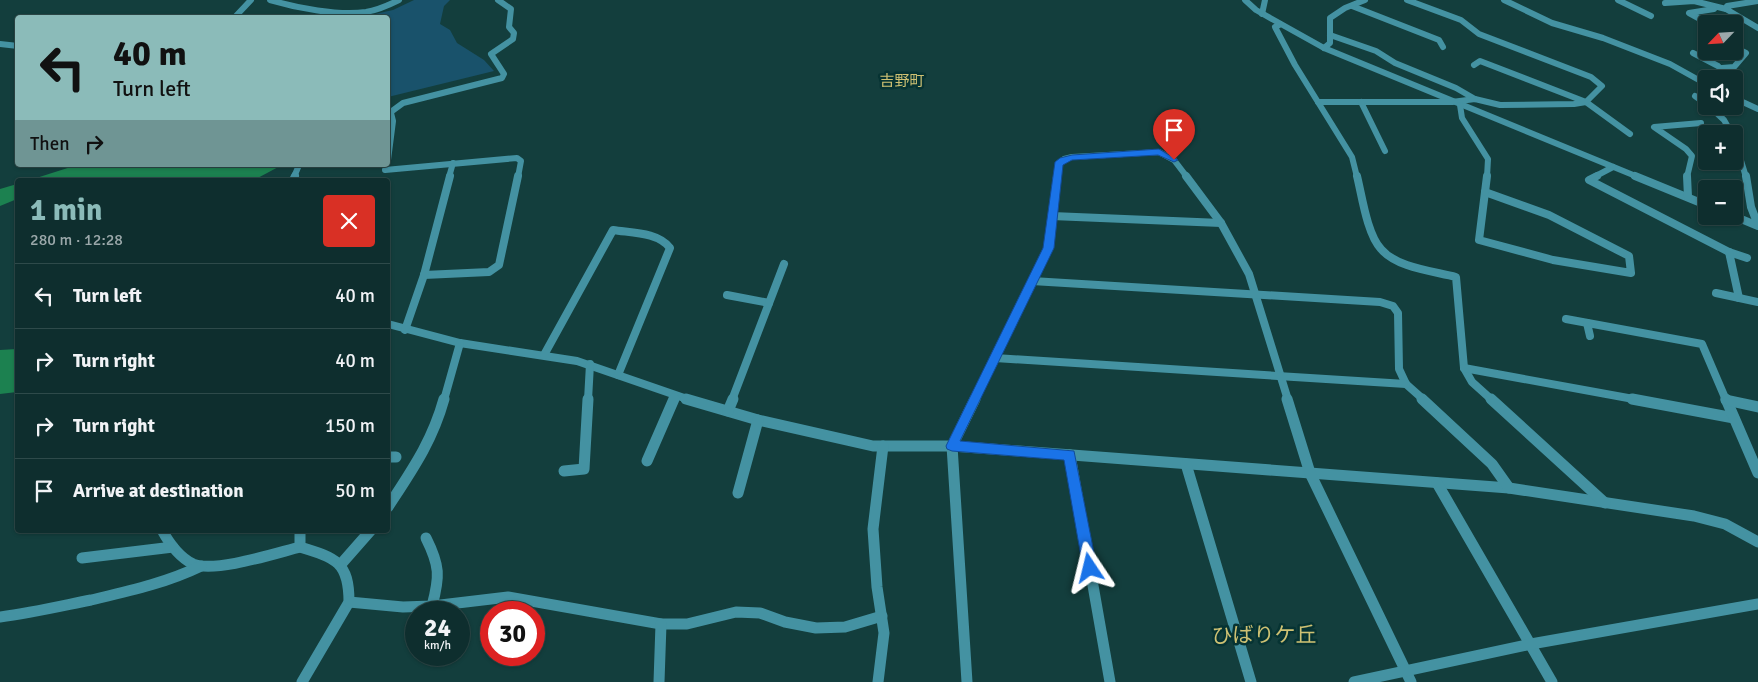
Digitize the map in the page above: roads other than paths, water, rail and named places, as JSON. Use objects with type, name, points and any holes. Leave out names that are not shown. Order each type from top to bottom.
[{"type":"street","points":[[237,15],[251,0]]},
{"type":"street","points":[[270,0],[285,4],[356,12],[374,10],[399,0]]},
{"type":"street","points":[[390,113],[403,103],[502,78],[504,74],[490,54],[513,39],[514,33],[509,27],[511,10],[498,0]]},
{"type":"street","points":[[1245,0],[1279,25],[1324,48],[1456,104],[1698,201]]},
{"type":"street","points":[[1262,14],[1265,0]]},
{"type":"street","points":[[1324,48],[1330,43],[1330,18],[1345,8],[1365,0]]},
{"type":"street","points":[[1330,35],[1376,52],[1395,63],[1456,88],[1475,99],[1500,104],[1574,104],[1586,102],[1602,86],[1599,82],[1479,34],[1461,20],[1407,0]]},
{"type":"street","points":[[1504,0],[1552,23],[1603,38],[1670,64],[1698,80]]},
{"type":"street","points":[[1618,0],[1652,16]]},
{"type":"street","points":[[1665,3],[1696,1],[1716,9]]},
{"type":"street","points":[[1726,9],[1727,6],[1742,2],[1758,2]]},
{"type":"street","points":[[1352,6],[1439,40],[1443,47]]},
{"type":"street","points":[[1698,18],[1689,13],[1726,9],[1758,28]]},
{"type":"street","points":[[1279,25],[1274,27],[1295,65],[1352,157],[1372,237],[1381,250],[1400,262],[1456,277],[1464,368],[1472,382],[1606,503]]},
{"type":"street","points":[[0,44],[15,46]]},
{"type":"street","points":[[1692,53],[1722,68],[1734,67],[1740,60]]},
{"type":"street","points":[[1474,65],[1480,61],[1586,102],[1630,134]]},
{"type":"street","points":[[1318,102],[1456,104],[1475,99]]},
{"type":"street","points":[[1361,102],[1385,151]]},
{"type":"street","points":[[1743,102],[1758,110]]},
{"type":"street","points":[[1456,104],[1463,121],[1484,151],[1489,162],[1484,192],[1479,240],[1552,260],[1631,273],[1629,256],[1548,215],[1484,192]]},
{"type":"street","points":[[1719,115],[1727,125]]},
{"type":"street","points":[[390,116],[393,121],[390,144]]},
{"type":"street","points":[[1688,197],[1687,177],[1692,156],[1686,149],[1654,127],[1701,123]]},
{"type":"street","points":[[967,682],[952,446],[1048,248],[1058,164],[1064,160],[1159,152],[1174,160],[1221,223],[1249,274],[1310,473],[1411,682]]},
{"type":"street","points":[[390,167],[453,164],[508,158],[517,158],[521,161],[499,265],[489,272],[424,275]]},
{"type":"street","points":[[405,330],[424,275],[453,164]]},
{"type":"street","points":[[1743,166],[1751,207],[1758,225]]},
{"type":"street","points":[[1613,168],[1589,180],[1729,252],[1747,258]]},
{"type":"street","points":[[1052,216],[1221,223]]},
{"type":"street","points":[[1743,219],[1758,225]]},
{"type":"street","points":[[544,356],[613,230],[660,238],[668,243],[670,248],[618,375]]},
{"type":"street","points":[[1729,252],[1739,298]]},
{"type":"street","points":[[728,411],[784,264]]},
{"type":"street","points":[[1032,281],[1380,302],[1393,306],[1398,313],[1399,369],[1406,384],[1492,464],[1509,488]]},
{"type":"street","points":[[1716,292],[1758,302]]},
{"type":"street","points":[[727,295],[769,303]]},
{"type":"street","points":[[1566,319],[1702,344],[1758,473]]},
{"type":"street","points":[[1587,323],[1590,336]]},
{"type":"street","points":[[390,325],[460,343],[590,364],[675,396],[758,420],[873,446],[952,446],[1509,488],[1702,518],[1725,524],[1758,542]]},
{"type":"street","points":[[390,505],[422,454],[437,424],[460,343]]},
{"type":"street","points":[[995,358],[1406,384]]},
{"type":"street","points":[[564,471],[584,469],[590,364]]},
{"type":"street","points":[[1464,368],[1734,418]]},
{"type":"street","points":[[647,461],[675,396]]},
{"type":"street","points":[[1726,400],[1758,406]]},
{"type":"street","points":[[738,492],[758,420]]},
{"type":"street","points":[[878,682],[884,633],[873,529],[883,446]]},
{"type":"street","points":[[1070,455],[1110,682]]},
{"type":"street","points":[[1186,464],[1251,682]]},
{"type":"street","points":[[1437,483],[1552,682]]},
{"type":"street","points":[[164,533],[173,547],[188,560],[201,566]]},
{"type":"street","points":[[300,533],[300,547]]},
{"type":"street","points":[[342,564],[368,533]]},
{"type":"street","points":[[426,538],[440,564],[441,576],[434,601]]},
{"type":"street","points":[[82,558],[173,547]]},
{"type":"street","points":[[0,617],[26,614],[155,585],[201,566],[219,565],[300,547],[328,556],[342,564],[347,573],[350,587],[349,602],[302,682]]},
{"type":"street","points":[[470,602],[508,597],[661,624],[687,624],[736,612],[760,614],[785,622],[816,628],[845,627],[882,616]]},
{"type":"street","points":[[349,602],[405,607]]},
{"type":"street","points":[[1354,682],[1531,644],[1758,604]]},
{"type":"street","points":[[659,682],[661,624]]},
{"type":"water","points":[[414,0],[450,0],[444,6],[440,24],[450,30],[457,43],[484,60],[494,71],[390,97],[390,15],[371,15],[393,10]]},
{"type":"district","name":"吉野町","points":[[902,81]]},
{"type":"district","name":"ひばりケ丘","points":[[1264,635]]}]
